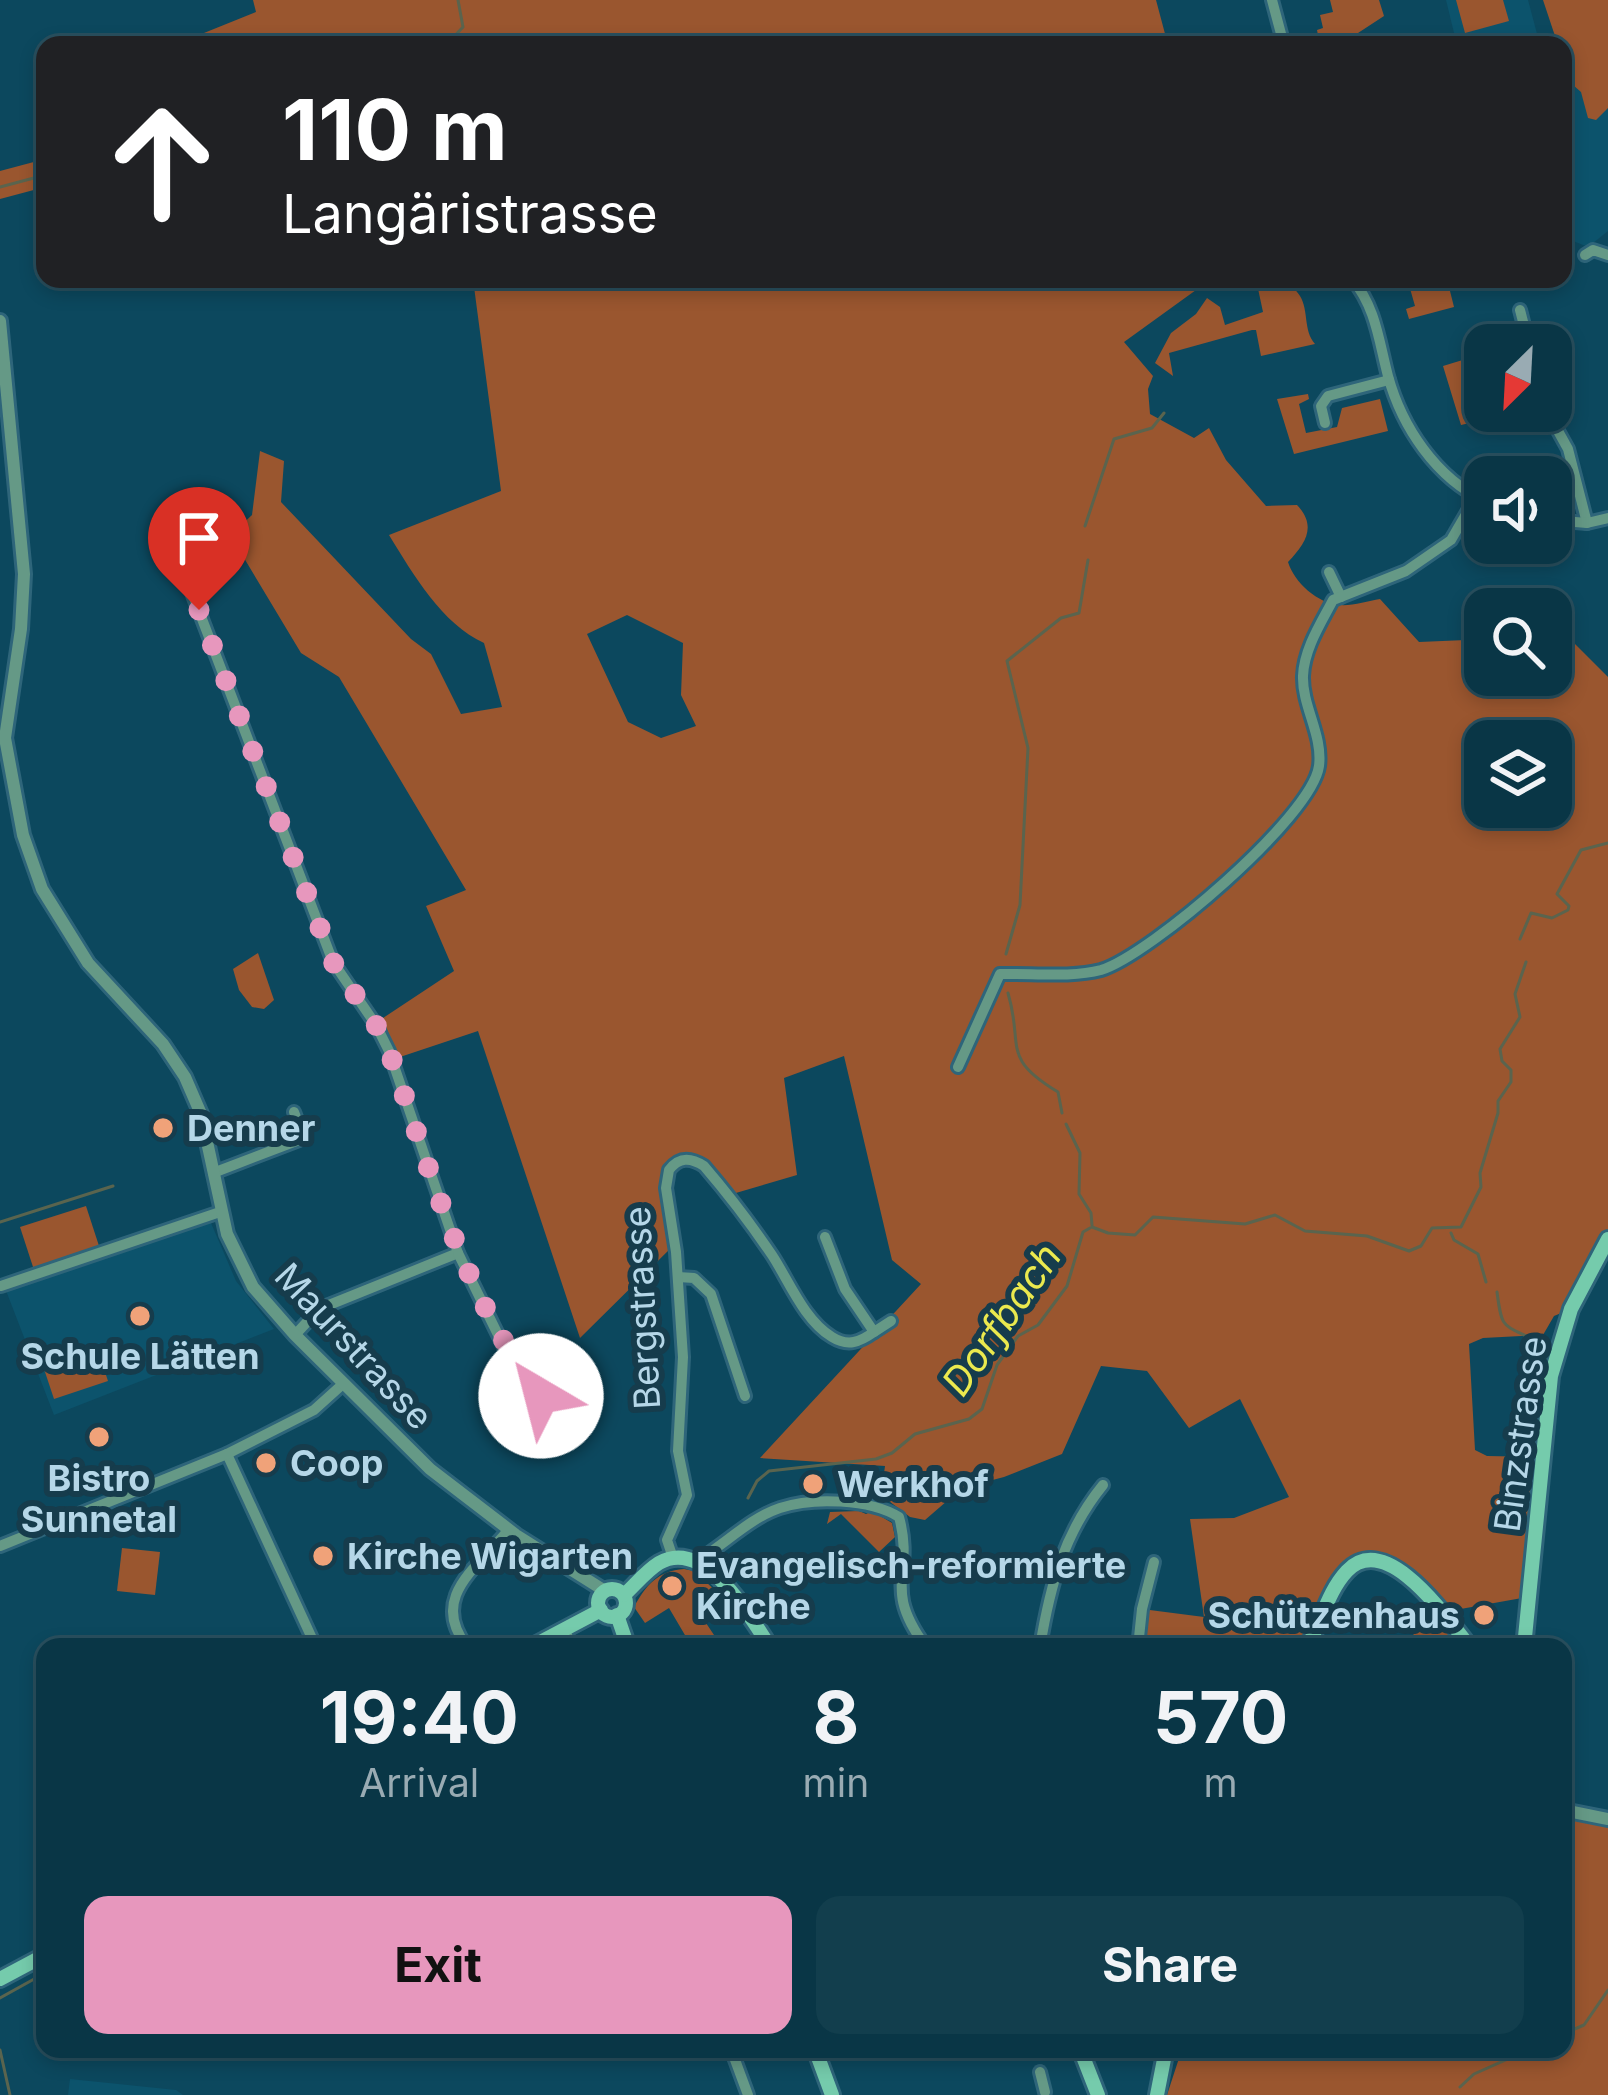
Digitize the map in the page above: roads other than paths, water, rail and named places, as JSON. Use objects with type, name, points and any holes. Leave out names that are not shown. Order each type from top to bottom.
[{"type":"main road","name":"Binzstrasse","points":[[1525,1638],[1551,1376],[1571,1310],[1608,1239]]},
{"type":"main road","points":[[623,1595],[659,1563],[673,1558],[701,1563],[735,1598],[764,1638]]},
{"type":"main road","points":[[1312,1638],[1342,1577],[1370,1558],[1409,1577],[1462,1638]]},
{"type":"main road","points":[[547,1638],[564,1628],[609,1613],[626,1605],[615,1589],[605,1591],[599,1602],[609,1613],[623,1638]]},
{"type":"main road","points":[[0,1979],[36,1960]]},
{"type":"main road","points":[[818,2058],[832,2095]]},
{"type":"main road","points":[[1084,2058],[1098,2095]]},
{"type":"main road","points":[[1157,2095],[1164,2058]]},
{"type":"street","points":[[1272,0],[1282,36]]},
{"type":"street","points":[[1585,255],[1593,250],[1608,255]]},
{"type":"street","points":[[1358,288],[1373,313],[1402,414],[1419,443],[1464,487]]},
{"type":"street","points":[[1520,310],[1524,324]]},
{"type":"street","name":"Maurstrasse","points":[[0,322],[24,574],[5,738],[23,835],[43,889],[74,944],[163,1044],[185,1077],[201,1114],[220,1211],[254,1287],[295,1335],[430,1469],[508,1529],[605,1591]]},
{"type":"street","points":[[1325,423],[1321,406],[1328,395],[1389,380]]},
{"type":"street","points":[[1559,432],[1568,449],[1587,523]]},
{"type":"street","points":[[1572,522],[1608,518]]},
{"type":"street","points":[[958,1067],[1000,974],[1099,970],[1126,958],[1214,892],[1270,842],[1308,794],[1319,769],[1318,737],[1303,677],[1312,641],[1337,598],[1406,571],[1451,540],[1464,522]]},
{"type":"street","points":[[1329,572],[1337,598]]},
{"type":"street","points":[[186,577],[333,962],[389,1051],[458,1253],[504,1347],[541,1396]]},
{"type":"street","points":[[213,1174],[299,1140],[302,1133],[294,1112]]},
{"type":"street","name":"Bergstrasse","points":[[673,1558],[667,1540],[687,1495],[678,1451],[683,1357],[666,1178],[674,1164],[689,1159],[704,1166],[829,1336],[844,1343],[858,1342],[874,1332]]},
{"type":"street","points":[[1,1286],[220,1211]]},
{"type":"street","points":[[825,1237],[845,1289],[874,1332],[891,1321]]},
{"type":"street","points":[[295,1335],[319,1309],[458,1253]]},
{"type":"street","points":[[678,1277],[694,1278],[711,1294],[745,1396]]},
{"type":"street","points":[[0,1546],[227,1454],[314,1411],[344,1383]]},
{"type":"street","points":[[227,1454],[312,1638]]},
{"type":"street","points":[[1041,1638],[1059,1562],[1081,1514],[1103,1485]]},
{"type":"street","points":[[701,1563],[723,1543],[782,1507],[820,1503],[884,1508],[899,1517],[904,1537],[899,1595],[920,1638]]},
{"type":"street","points":[[461,1638],[452,1626],[452,1609],[466,1577],[508,1529]]},
{"type":"street","points":[[1140,1638],[1154,1562]]},
{"type":"street","points":[[564,1628],[568,1638]]},
{"type":"street","points":[[1572,1812],[1608,1819]]},
{"type":"street","points":[[734,2058],[748,2095]]},
{"type":"street","points":[[1040,2072],[1046,2092]]},
{"type":"waterway","points":[[454,36],[463,27],[458,0]]},
{"type":"waterway","points":[[0,187],[36,177]]},
{"type":"waterway","points":[[1085,526],[1114,439],[1152,428],[1164,413]]},
{"type":"waterway","points":[[1006,954],[1020,905],[1028,748],[1007,661],[1061,618],[1079,613],[1088,560]]},
{"type":"waterway","points":[[1520,939],[1531,913],[1552,918],[1568,910],[1557,894],[1581,850],[1608,843]]},
{"type":"waterway","points":[[1092,1227],[1135,1235],[1153,1217],[1245,1224],[1275,1215],[1305,1231],[1367,1236],[1409,1251],[1421,1246],[1432,1228],[1461,1227],[1481,1187],[1480,1173],[1498,1101],[1511,1082],[1511,1070],[1502,1061],[1500,1049],[1520,1017],[1515,994],[1526,962]]},
{"type":"waterway","points":[[1008,993],[1021,1060],[1058,1092],[1062,1113]]},
{"type":"waterway","points":[[1066,1124],[1080,1153],[1079,1194],[1091,1213],[1092,1225]]},
{"type":"waterway","points":[[0,1222],[113,1186]]},
{"type":"waterway","name":"Dorfbach","points":[[748,1498],[769,1471],[876,1459],[915,1434],[969,1419],[982,1409],[997,1365],[1018,1336],[1038,1325],[1067,1286],[1083,1232],[1090,1228]]},
{"type":"waterway","points":[[1451,1233],[1454,1240],[1478,1254],[1486,1282]]},
{"type":"waterway","points":[[1497,1292],[1506,1324],[1535,1340]]},
{"type":"waterway","name":"Dorfbach","points":[[0,1998],[36,1978]]},
{"type":"waterway","points":[[1572,2030],[1584,2025],[1608,1990]]},
{"type":"waterway","name":"Dorfbach","points":[[0,2050],[10,2095]]},
{"type":"waterway","points":[[1460,2087],[1474,2074],[1510,2058]]},
{"type":"place","name":"Denner","points":[[163,1128]]},
{"type":"place","name":"Schule Lätten","points":[[140,1316]]},
{"type":"place","name":"Bistro Sunnetal","points":[[99,1437]]},
{"type":"place","name":"Coop","points":[[266,1463]]},
{"type":"place","name":"Werkhof","points":[[813,1484]]},
{"type":"place","name":"Kirche Wigarten","points":[[323,1556]]},
{"type":"place","name":"Evangelisch-reformierte Kirche","points":[[672,1586]]},
{"type":"place","name":"Schützenhaus","points":[[1484,1615]]}]
